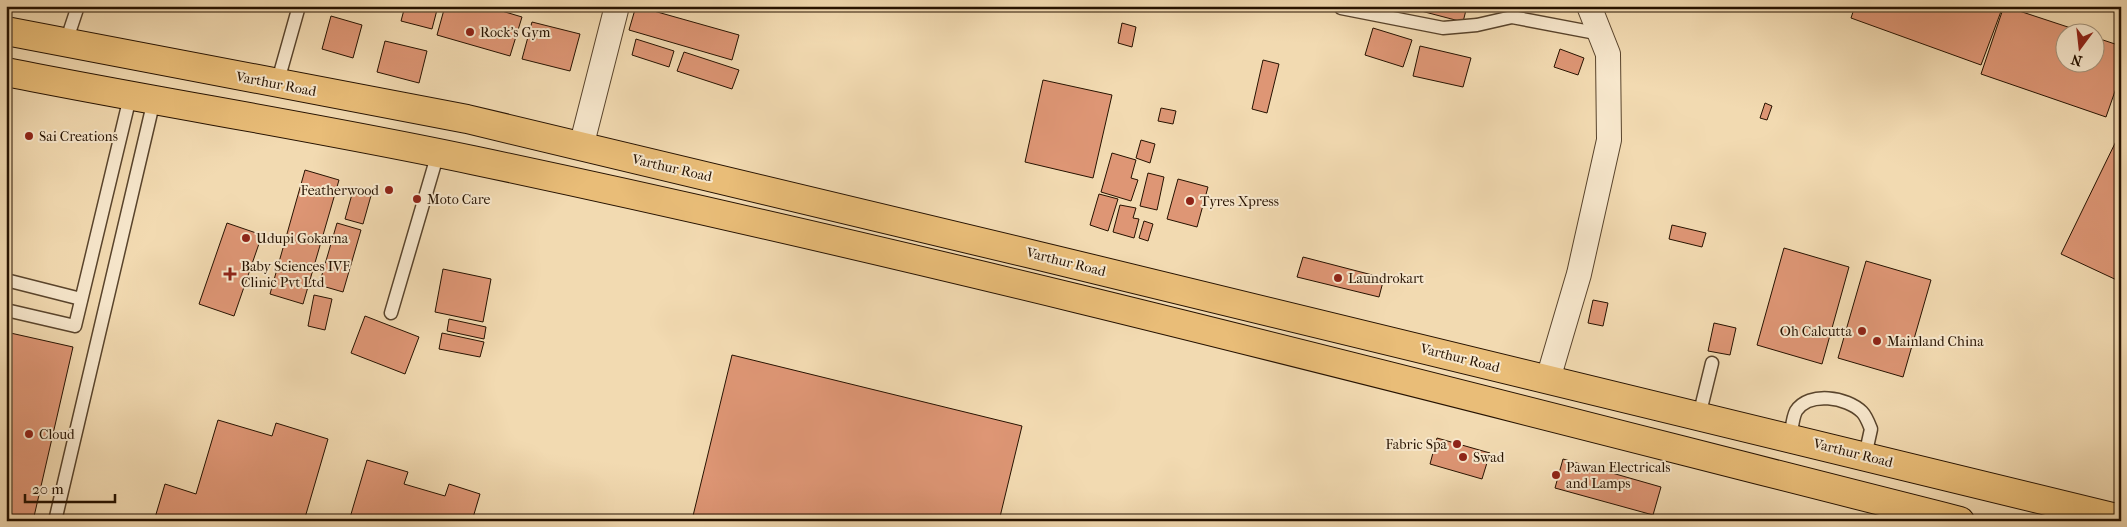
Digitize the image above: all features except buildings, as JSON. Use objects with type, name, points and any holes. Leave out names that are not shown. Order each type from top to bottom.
[{"type":"main road","name":"Varthur Road","points":[[6,30],[277,84],[467,119],[941,232],[2121,519]]},
{"type":"main road","points":[[6,72],[438,153],[934,264],[1222,334],[1960,521]]},
{"type":"main road","points":[[934,264],[941,232]]},
{"type":"street","points":[[581,146],[618,6]]},
{"type":"street","points":[[1548,379],[1579,274],[1610,140],[1608,54],[1590,6]]},
{"type":"lane","points":[[66,42],[78,6]]},
{"type":"lane","points":[[277,84],[299,6]]},
{"type":"lane","points":[[1341,8],[1443,28],[1512,17],[1601,34]]},
{"type":"lane","points":[[6,310],[74,326],[124,117],[142,99]]},
{"type":"lane","points":[[55,521],[142,99]]},
{"type":"lane","points":[[391,313],[438,153]]},
{"type":"lane","points":[[6,280],[81,299]]},
{"type":"lane","points":[[1699,416],[1712,363]]},
{"type":"lane","points":[[1790,438],[1796,411],[1807,401],[1825,398],[1846,403],[1862,412],[1872,429],[1865,456]]},
{"type":"place","name":"Rock's Gym","points":[[470,32]]},
{"type":"place","name":"Sai Creations","points":[[29,136]]},
{"type":"place","name":"Featherwood","points":[[389,190]]},
{"type":"place","name":"Moto Care","points":[[417,199]]},
{"type":"place","name":"Tyres Xpress","points":[[1190,201]]},
{"type":"place","name":"Udupi Gokarna","points":[[246,238]]},
{"type":"place","name":"Baby Sciences IVF Clinic Pvt Ltd","points":[[230,274]]},
{"type":"place","name":"Laundrokart","points":[[1338,278]]},
{"type":"place","name":"Oh Calcutta","points":[[1862,331]]},
{"type":"place","name":"Mainland China","points":[[1877,341]]},
{"type":"place","name":"Cloud","points":[[29,434]]},
{"type":"place","name":"Fabric Spa","points":[[1457,444]]},
{"type":"place","name":"Swad","points":[[1463,457]]},
{"type":"place","name":"Pawan Electricals and Lamps","points":[[1556,475]]}]
